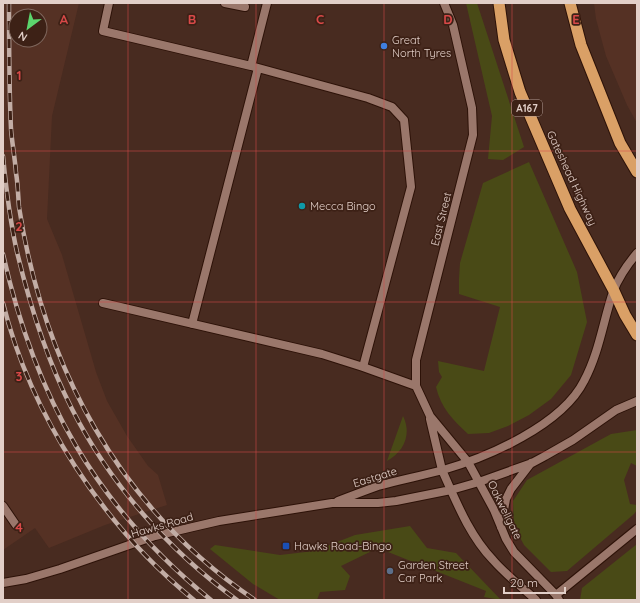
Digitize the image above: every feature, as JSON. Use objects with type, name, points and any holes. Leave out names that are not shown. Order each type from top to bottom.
[{"type":"highway","name":"Gateshead Highway","points":[[499,3],[504,40],[520,92],[570,209],[614,291]]},
{"type":"highway","points":[[570,3],[581,45],[620,143],[637,172]]},
{"type":"highway","name":"A167","points":[[614,291],[625,315],[637,334]]},
{"type":"street","points":[[109,3],[103,31],[254,67],[374,100],[392,107],[404,120],[411,187],[363,367]]},
{"type":"street","points":[[225,3],[245,7]]},
{"type":"street","points":[[192,324],[254,67],[267,3]]},
{"type":"street","name":"East Street","points":[[442,470],[430,416],[416,386],[416,360],[473,136],[472,108],[453,25],[444,3]]},
{"type":"street","name":"Eastgate","points":[[332,503],[379,486],[468,462],[527,434],[564,408],[583,383],[592,364],[614,291],[622,273],[637,253]]},
{"type":"street","points":[[103,303],[322,354],[416,386]]},
{"type":"street","name":"Eastgate","points":[[332,503],[378,503],[396,501],[450,490],[478,482],[532,463],[573,440],[616,410],[637,401]]},
{"type":"street","name":"East Street","points":[[430,416],[468,462]]},
{"type":"street","name":"Oakwellgate","points":[[468,462],[494,510],[506,539],[514,552],[558,598]]},
{"type":"street","points":[[501,527],[506,500],[511,489],[532,463]]},
{"type":"street","points":[[442,470],[458,507],[475,536],[492,560],[536,600]]},
{"type":"street","name":"Hawks Road","points":[[3,583],[26,579],[60,570],[155,536],[219,521],[332,503]]},
{"type":"street","points":[[3,506],[16,525]]},
{"type":"street","points":[[558,598],[637,529]]},
{"type":"shaded area","points":[[3,3],[79,3],[52,116],[47,219],[62,255],[96,372],[107,401],[127,436],[148,466],[158,475],[167,505],[105,525],[49,548],[35,528],[3,550]]},
{"type":"shaded area","points":[[466,3],[477,3],[524,147],[503,160],[488,159],[492,116]]},
{"type":"shaded area","points":[[594,3],[637,3],[637,123],[627,105],[606,56],[596,19]]},
{"type":"shaded area","points":[[529,162],[577,272],[587,322],[571,375],[551,399],[529,415],[508,426],[489,433],[468,434],[448,413],[438,394],[436,387],[442,377],[439,372],[438,361],[484,371],[500,307],[459,294],[460,263],[483,183]]},
{"type":"shaded area","points":[[403,416],[407,429],[405,442],[398,453],[387,461]]},
{"type":"shaded area","points":[[637,430],[637,466],[631,463],[624,480],[630,504],[637,505],[637,510],[567,571],[551,572],[524,545],[514,526],[513,501],[527,480],[611,434]]},
{"type":"shaded area","points":[[410,526],[427,548],[456,553],[501,600],[484,597],[486,591],[378,548],[341,566],[350,576],[345,590],[320,592],[317,600],[280,600],[253,584],[210,549],[215,545],[280,555],[314,551],[355,535]]},
{"type":"shaded area","points":[[637,544],[637,600],[580,600],[582,588]]},
{"type":"railway","points":[[9,3],[9,82],[11,129],[19,207],[31,266],[47,323],[69,377],[95,429],[127,477],[164,522],[207,563],[255,600]]},
{"type":"railway","points":[[3,156],[12,228],[17,252],[47,352],[72,409],[104,464],[143,514],[188,560],[237,600]]},
{"type":"railway","points":[[3,254],[16,306],[33,355],[53,402],[76,446],[103,487],[134,527],[170,564],[211,600]]},
{"type":"railway","points":[[3,303],[16,345],[32,387],[52,427],[75,466],[101,504],[130,539],[161,571],[194,600]]},
{"type":"place","name":"Great North Tyres","points":[[384,46]]},
{"type":"place","name":"Mecca Bingo","points":[[302,206]]},
{"type":"place","name":"Hawks Road-Bingo","points":[[286,546]]},
{"type":"place","name":"Garden Street Car Park","points":[[390,571]]}]
